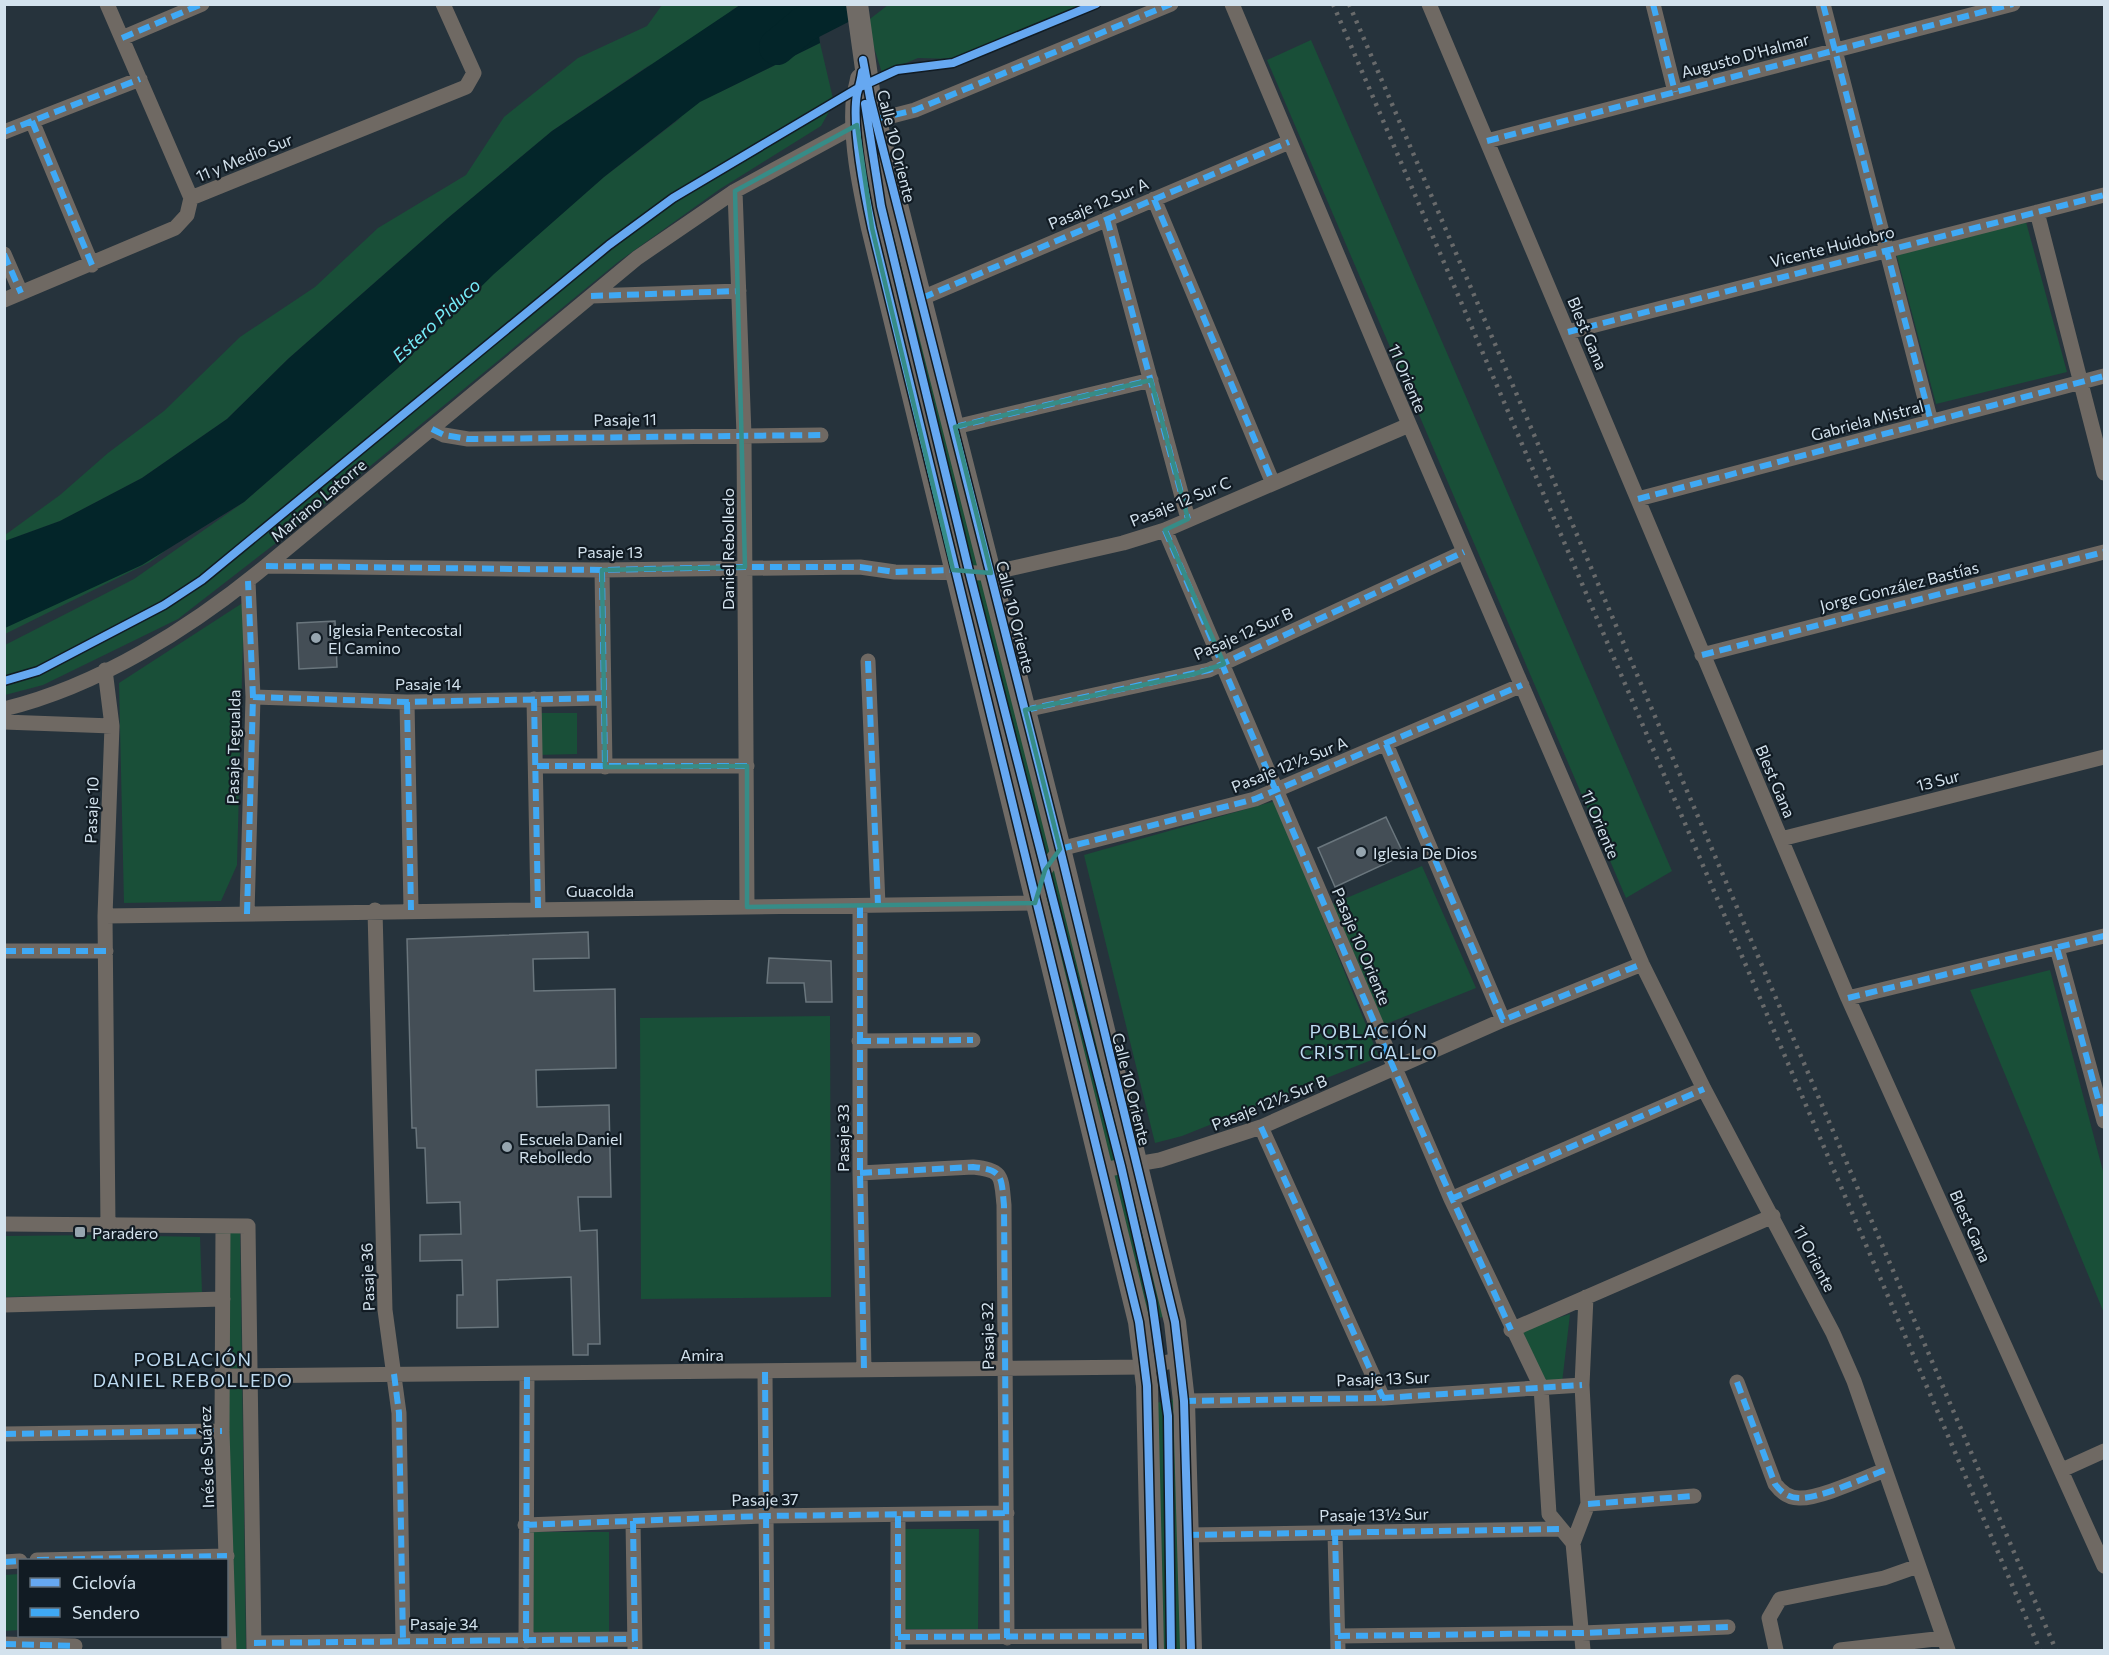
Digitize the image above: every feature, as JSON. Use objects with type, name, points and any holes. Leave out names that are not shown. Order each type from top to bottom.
[{"type":"main road","name":"Calle 10 Oriente","points":[[856,4],[863,60],[857,95],[922,298],[1060,849],[1175,1322],[1184,1401],[1191,1650]]},
{"type":"main road","name":"Calle 10 Oriente","points":[[867,122],[861,174],[872,228],[953,570],[1139,1322],[1146,1368],[1153,1643]]},
{"type":"street","points":[[107,4],[191,198]]},
{"type":"street","points":[[122,38],[202,4]]},
{"type":"street","name":"11 y Medio Sur","points":[[4,300],[92,265],[175,228],[187,216],[191,198],[466,87],[474,74],[443,4]]},
{"type":"street","name":"Mariano Latorre","points":[[4,709],[61,691],[180,630],[248,581],[655,244],[735,191],[867,122],[915,110],[1171,4]]},
{"type":"street","name":"11 Oriente","points":[[1232,4],[1409,425],[1642,964],[1704,1089],[1833,1333],[1854,1381],[1946,1644]]},
{"type":"street","name":"Blest Gana","points":[[1429,4],[1848,998],[2104,1566]]},
{"type":"street","points":[[1653,4],[1675,92]]},
{"type":"street","points":[[1823,4],[1931,422]]},
{"type":"street","name":"Augusto D'Halmar","points":[[1487,141],[2013,4]]},
{"type":"street","points":[[4,132],[140,79]]},
{"type":"street","points":[[32,121],[92,265]]},
{"type":"street","name":"Pasaje 12 Sur A","points":[[922,298],[1289,142]]},
{"type":"street","name":"Daniel Rebolledo","points":[[735,191],[744,435],[747,907]]},
{"type":"street","name":"Vicente Huidobro","points":[[1568,332],[2104,195]]},
{"type":"street","points":[[1154,199],[1272,482]]},
{"type":"street","points":[[2037,212],[2104,473]]},
{"type":"street","points":[[1107,219],[1188,519]]},
{"type":"street","points":[[4,254],[21,293]]},
{"type":"street","points":[[591,296],[739,291]]},
{"type":"street","name":"Gabriela Mistral","points":[[1638,499],[2104,376]]},
{"type":"street","points":[[955,428],[1151,380]]},
{"type":"street","name":"Pasaje 12 Sur C","points":[[953,570],[991,573],[1123,543],[1165,530],[1409,425]]},
{"type":"street","name":"Pasaje 11","points":[[432,429],[444,435],[468,439],[820,435]]},
{"type":"street","name":"Pasaje 10 Oriente","points":[[1165,530],[1450,1199],[1511,1330],[1541,1387],[1549,1514],[1573,1543]]},
{"type":"street","name":"Pasaje 12 Sur B","points":[[1025,710],[1194,675],[1224,664],[1464,552]]},
{"type":"street","name":"Jorge González Bastías","points":[[1702,655],[2104,552]]},
{"type":"street","name":"Pasaje 13","points":[[266,566],[602,570],[860,567],[895,572],[953,570]]},
{"type":"street","points":[[602,570],[605,767]]},
{"type":"street","name":"Pasaje Tegualda","points":[[247,914],[253,697],[248,581]]},
{"type":"street","points":[[868,661],[878,905]]},
{"type":"street","name":"Pasaje 10","points":[[105,670],[112,726],[105,916],[108,1226]]},
{"type":"street","name":"Pasaje 12½ Sur A","points":[[1060,849],[1235,806],[1277,791],[1522,685]]},
{"type":"street","name":"Pasaje 14","points":[[253,697],[407,702],[603,698]]},
{"type":"street","points":[[534,699],[538,908]]},
{"type":"street","points":[[407,702],[411,910]]},
{"type":"street","points":[[4,722],[112,726]]},
{"type":"street","points":[[1386,744],[1503,1020]]},
{"type":"street","name":"13 Sur","points":[[1781,839],[2104,757]]},
{"type":"street","points":[[537,766],[747,766]]},
{"type":"street","points":[[1035,903],[1045,870],[1060,849]]},
{"type":"street","name":"Guacolda","points":[[105,916],[375,910],[1035,903]]},
{"type":"street","name":"Pasaje 33","points":[[860,906],[860,1173],[864,1369]]},
{"type":"street","name":"Pasaje 36","points":[[375,910],[385,1310],[399,1413],[403,1641]]},
{"type":"street","points":[[1848,998],[2104,936]]},
{"type":"street","points":[[2057,948],[2104,1121]]},
{"type":"street","points":[[4,951],[106,951]]},
{"type":"street","name":"Pasaje 12½ Sur B","points":[[1102,1170],[1160,1160],[1261,1127],[1503,1020],[1642,964]]},
{"type":"street","points":[[859,1041],[973,1040]]},
{"type":"street","points":[[1450,1199],[1704,1089]]},
{"type":"street","points":[[1261,1127],[1383,1398]]},
{"type":"street","name":"Pasaje 32","points":[[860,1173],[956,1167],[990,1169],[998,1173],[1001,1180],[1004,1205],[1007,1638]]},
{"type":"street","points":[[1511,1330],[1773,1216]]},
{"type":"street","points":[[4,1224],[248,1226],[254,1647]]},
{"type":"street","name":"Inés de Suárez","points":[[223,1226],[222,1431],[228,1556],[229,1650]]},
{"type":"street","points":[[1583,1650],[1573,1543],[1588,1504],[1582,1385],[1586,1297]]},
{"type":"street","points":[[4,1305],[223,1299]]},
{"type":"street","name":"Amira","points":[[222,1376],[765,1372],[1005,1367],[1146,1368],[1181,1359]]},
{"type":"street","points":[[765,1372],[764,1516],[767,1650]]},
{"type":"street","points":[[526,1641],[527,1374]]},
{"type":"street","points":[[1737,1382],[1775,1484],[1781,1492],[1790,1497],[1808,1497],[1885,1470]]},
{"type":"street","name":"Pasaje 13 Sur","points":[[1184,1401],[1383,1398],[1582,1385]]},
{"type":"street","points":[[4,1434],[222,1431]]},
{"type":"street","points":[[2062,1470],[2104,1451]]},
{"type":"street","points":[[1588,1504],[1694,1496]]},
{"type":"street","name":"Pasaje 37","points":[[525,1525],[764,1516],[1006,1513]]},
{"type":"street","points":[[898,1516],[898,1644],[1007,1638],[1153,1643]]},
{"type":"street","points":[[633,1521],[634,1645]]},
{"type":"street","name":"Pasaje 13½ Sur","points":[[1187,1535],[1562,1529]]},
{"type":"street","points":[[1335,1533],[1338,1643],[1728,1627]]},
{"type":"street","points":[[115,1559],[228,1556]]},
{"type":"street","points":[[1776,1650],[1769,1617],[1780,1599],[1884,1578],[1918,1566]]},
{"type":"street","name":"Pasaje 34","points":[[254,1647],[403,1641],[526,1641],[634,1645]]},
{"type":"street","points":[[4,1644],[75,1644]]},
{"type":"street","points":[[1840,1650],[1946,1644]]},
{"type":"highlighted area","points":[[857,125],[872,228],[953,570],[991,573],[955,427],[1151,380],[1188,519],[1165,530],[1224,664],[1194,674],[1025,710],[1060,849],[1045,870],[1035,903],[747,907],[747,766],[605,767],[602,570],[745,567],[735,191]]},
{"type":"green space","points":[[662,5],[740,5],[730,11],[744,5],[858,5],[806,35],[718,93],[820,43],[834,103],[821,126],[720,189],[618,262],[289,533],[178,619],[43,685],[5,695],[5,645],[134,579],[244,502],[398,368],[450,317],[267,475],[150,562],[5,634],[5,575],[94,538],[651,64],[552,131],[448,218],[288,359],[227,419],[142,478],[60,521],[5,541],[5,535],[60,495],[108,453],[164,411],[240,337],[315,287],[378,228],[466,175],[504,117],[578,58],[647,26]],"holes":[[[682,117],[604,177],[525,246],[638,143]]]},
{"type":"green space","points":[[888,5],[1083,5],[955,59],[918,58],[882,73],[866,22]]},
{"type":"green space","points":[[1311,40],[1672,871],[1626,898],[1267,60]]},
{"type":"green space","points":[[865,152],[880,159],[1166,1317],[1142,1319]]},
{"type":"green space","points":[[2026,222],[2067,372],[1936,404],[1896,253]]},
{"type":"green space","points":[[244,602],[237,865],[221,901],[124,903],[119,683]]},
{"type":"green space","points":[[537,713],[577,713],[577,754],[537,755]]},
{"type":"green space","points":[[1275,801],[1379,1057],[1182,1136],[1155,1143],[1084,855]]},
{"type":"green space","points":[[1422,866],[1476,988],[1381,1026],[1330,905]]},
{"type":"green space","points":[[2050,970],[2104,1175],[2104,1313],[1970,990]]},
{"type":"green space","points":[[830,1016],[831,1297],[641,1299],[640,1018]]},
{"type":"green space","points":[[217,1229],[240,1229],[246,1650],[223,1650],[223,1637],[228,1637],[228,1559],[222,1559]]},
{"type":"green space","points":[[4,1236],[200,1237],[202,1292],[5,1297]]},
{"type":"green space","points":[[1570,1314],[1562,1383],[1541,1381],[1517,1331]]},
{"type":"green space","points":[[1178,1398],[1182,1650],[1156,1650],[1151,1404]]},
{"type":"green space","points":[[897,1529],[979,1529],[978,1629],[897,1629]]},
{"type":"green space","points":[[527,1532],[609,1532],[609,1632],[527,1632]]},
{"type":"green space","points":[[18,1574],[18,1630],[5,1631],[5,1575]]},
{"type":"water","points":[[740,5],[815,5],[820,43],[700,102],[604,177],[494,274],[398,368],[244,502],[142,565],[5,628],[5,541],[60,521],[142,478],[227,419],[288,359],[448,218],[552,131]]},
{"type":"building","name":"Iglesia Pentecostal El Camino","points":[[335,621],[337,667],[299,669],[297,623]]},
{"type":"building","name":"Iglesia De Dios","points":[[1386,817],[1404,855],[1335,887],[1318,848]]},
{"type":"building","name":"Escuela Daniel Rebolledo","points":[[588,932],[589,958],[533,959],[534,991],[615,989],[616,1068],[536,1070],[537,1107],[609,1105],[611,1197],[578,1197],[580,1231],[597,1230],[600,1344],[588,1344],[588,1355],[573,1355],[571,1277],[497,1280],[498,1327],[457,1328],[457,1295],[463,1295],[462,1260],[420,1261],[420,1235],[461,1234],[460,1202],[427,1203],[425,1148],[417,1148],[416,1128],[412,1128],[407,939]]},
{"type":"building","points":[[769,958],[831,961],[832,1002],[806,1002],[804,983],[767,983]]},
{"type":"waterway","name":"Estero Piduco","points":[[777,47],[803,25],[844,4]]},
{"type":"railway","points":[[1333,4],[2040,1650]]},
{"type":"railway","points":[[1349,4],[2056,1650]]},
{"type":"marked path","points":[[122,38],[202,4]]},
{"type":"marked path","points":[[877,119],[915,110],[1171,4]]},
{"type":"marked path","points":[[1653,4],[1675,92]]},
{"type":"marked path","points":[[1823,4],[1931,422]]},
{"type":"marked path","points":[[1487,141],[2013,4]]},
{"type":"marked path","points":[[4,132],[140,79]]},
{"type":"marked path","points":[[32,121],[92,265]]},
{"type":"marked path","points":[[922,298],[1289,142]]},
{"type":"marked path","points":[[1568,332],[2104,195]]},
{"type":"marked path","points":[[1154,199],[1272,481]]},
{"type":"marked path","points":[[1107,219],[1188,519]]},
{"type":"marked path","points":[[4,254],[21,293]]},
{"type":"marked path","points":[[591,296],[739,291]]},
{"type":"marked path","points":[[1638,499],[2104,376]]},
{"type":"marked path","points":[[955,427],[1151,380]]},
{"type":"marked path","points":[[432,429],[444,435],[468,439],[821,435]]},
{"type":"marked path","points":[[1165,530],[1394,1069],[1511,1330]]},
{"type":"marked path","points":[[1025,710],[1209,670],[1464,552]]},
{"type":"marked path","points":[[1702,655],[2104,552]]},
{"type":"marked path","points":[[266,566],[602,570],[860,567],[895,572],[953,570]]},
{"type":"marked path","points":[[602,570],[605,767]]},
{"type":"marked path","points":[[247,914],[253,697],[248,581]]},
{"type":"marked path","points":[[868,661],[878,905]]},
{"type":"marked path","points":[[1060,849],[1255,799],[1522,685]]},
{"type":"marked path","points":[[253,697],[407,702],[603,698]]},
{"type":"marked path","points":[[534,699],[538,908]]},
{"type":"marked path","points":[[407,702],[411,910]]},
{"type":"marked path","points":[[1386,744],[1503,1020],[1642,964]]},
{"type":"marked path","points":[[537,766],[747,766]]},
{"type":"marked path","points":[[860,906],[860,1173],[864,1369]]},
{"type":"marked path","points":[[1848,998],[2104,936]]},
{"type":"marked path","points":[[2057,948],[2104,1121]]},
{"type":"marked path","points":[[4,951],[106,951]]},
{"type":"marked path","points":[[859,1041],[973,1040]]},
{"type":"marked path","points":[[1451,1199],[1704,1089]]},
{"type":"marked path","points":[[1261,1127],[1383,1398]]},
{"type":"marked path","points":[[860,1173],[973,1167],[990,1170],[996,1173],[1001,1181],[1004,1205],[1007,1638]]},
{"type":"marked path","points":[[765,1372],[767,1650]]},
{"type":"marked path","points":[[394,1374],[399,1413],[403,1641]]},
{"type":"marked path","points":[[526,1641],[527,1374]]},
{"type":"marked path","points":[[1737,1382],[1775,1484],[1785,1494],[1799,1498],[1818,1495],[1885,1470]]},
{"type":"marked path","points":[[1184,1401],[1383,1398],[1582,1385]]},
{"type":"marked path","points":[[4,1434],[222,1431]]},
{"type":"marked path","points":[[1588,1504],[1694,1496]]},
{"type":"marked path","points":[[525,1525],[764,1516],[1007,1513]]},
{"type":"marked path","points":[[898,1516],[898,1650]]},
{"type":"marked path","points":[[633,1521],[635,1650]]},
{"type":"marked path","points":[[1187,1535],[1561,1529]]},
{"type":"marked path","points":[[1335,1533],[1338,1650]]},
{"type":"marked path","points":[[84,1559],[227,1556]]},
{"type":"marked path","points":[[4,1562],[18,1561]]},
{"type":"marked path","points":[[1338,1636],[1582,1633],[1728,1627]]},
{"type":"marked path","points":[[898,1637],[1153,1636]]},
{"type":"marked path","points":[[254,1643],[634,1639]]},
{"type":"marked path","points":[[4,1644],[75,1646]]},
{"type":"cycle path","points":[[4,681],[38,671],[164,605],[202,580],[609,245],[673,198],[860,87],[897,70],[953,63],[1096,4]]},
{"type":"cycle path","points":[[863,60],[870,98],[1060,849],[1175,1322],[1184,1401],[1191,1650]]},
{"type":"cycle path","points":[[862,72],[857,94],[856,124],[872,228],[1139,1322],[1147,1386],[1153,1650]]},
{"type":"cycle path","points":[[865,104],[881,206],[969,571],[1121,1166],[1152,1301],[1168,1416],[1171,1650]]},
{"type":"place","name":"Iglesia Pentecostal El Camino","points":[[316,638]]},
{"type":"place","name":"Iglesia De Dios","points":[[1361,852]]},
{"type":"place","name":"Escuela Daniel Rebolledo","points":[[507,1147]]},
{"type":"place","name":"Paradero","points":[[80,1232]]},
{"type":"district","name":"POBLACIÓN CRISTI GALLO","points":[[1369,1041]]},
{"type":"district","name":"POBLACIÓN DANIEL REBOLLEDO","points":[[193,1369]]}]
